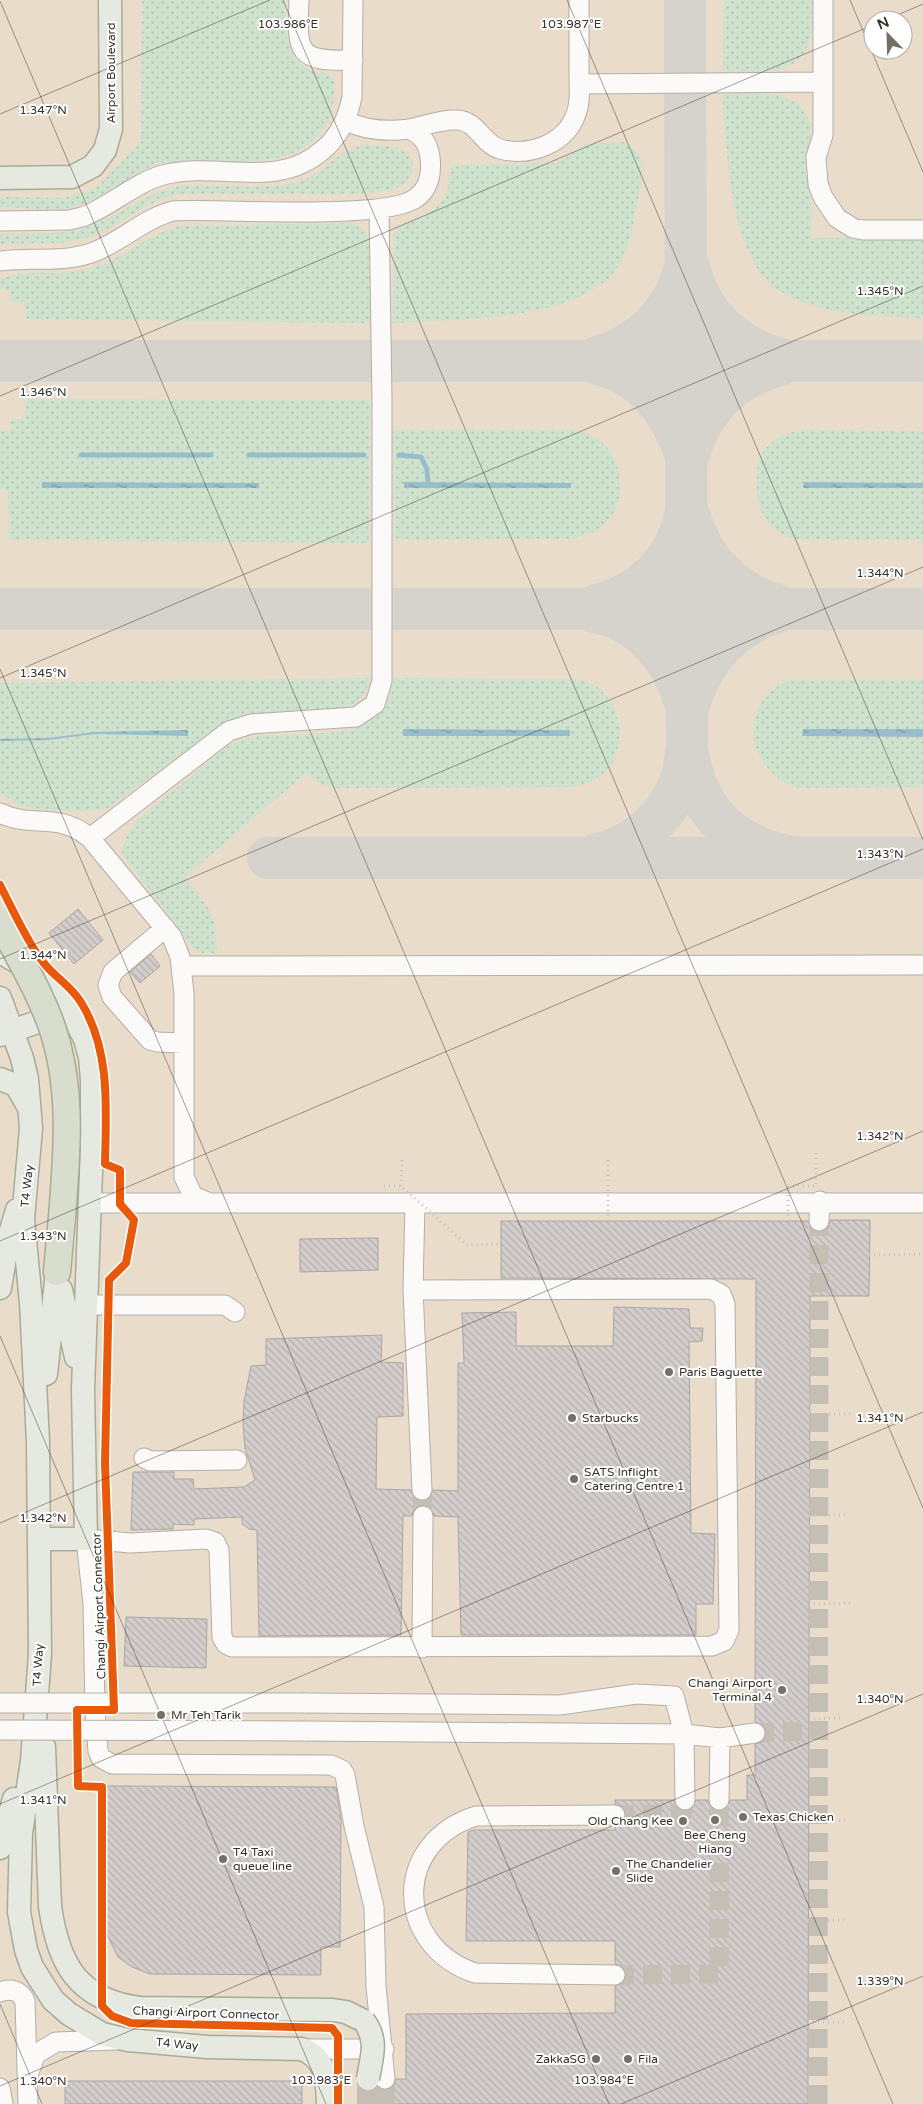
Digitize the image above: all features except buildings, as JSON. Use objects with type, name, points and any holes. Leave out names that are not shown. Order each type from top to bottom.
[{"type":"highway","points":[[0,921],[44,1007],[52,1028],[62,1068],[68,1118],[57,1272]]},
{"type":"main road","name":"Airport Boulevard","points":[[5,173],[66,166],[86,157],[96,145],[100,130],[99,0]]},
{"type":"main road","name":"Airport Boulevard","points":[[5,173],[72,177],[93,166],[105,150],[111,129],[110,0]]},
{"type":"main road","points":[[0,952],[35,972],[52,986],[76,1018],[85,1039],[92,1080],[91,1203],[83,1388],[86,1539],[39,1539]]},
{"type":"main road","name":"T4 Way","points":[[0,998],[6,1032],[27,1079],[31,1128],[23,1219],[31,1303],[38,1442],[40,1654],[32,1761],[21,1833],[19,1912],[26,1950],[41,1984],[52,2000],[69,2014],[102,2034],[128,2040],[207,2047],[302,2049]]},
{"type":"main road","points":[[6,1032],[58,1015],[67,1014],[76,1018]]},
{"type":"main road","points":[[0,1079],[16,1085],[25,1098],[30,1111]]},
{"type":"main road","points":[[0,1288],[8,1240],[28,1176]]},
{"type":"main road","points":[[38,1442],[57,1272]]},
{"type":"main road","points":[[57,1272],[83,1388]]},
{"type":"main road","points":[[40,1654],[50,1906],[58,1948],[65,1963],[87,1988],[109,2002],[156,2010],[346,2012],[364,2021],[370,2029],[377,2079]]},
{"type":"main road","points":[[0,1848],[35,1715]]},
{"type":"main road","points":[[302,2049],[312,2053],[325,2070],[328,2104]]},
{"type":"lane","points":[[299,0],[298,32],[301,47],[305,53],[319,60],[353,60]]},
{"type":"lane","points":[[6,221],[69,220],[82,217],[163,175],[187,172],[264,173],[296,168],[310,161],[331,143],[346,121],[352,97],[353,0]]},
{"type":"lane","points":[[346,121],[368,129],[409,129],[443,120],[462,120],[472,124],[495,147],[507,150],[539,149],[550,144],[573,121],[578,107],[579,0]]},
{"type":"lane","points":[[823,0],[823,135],[816,157],[817,172],[823,197],[829,209],[844,224],[864,230],[923,230]]},
{"type":"lane","points":[[579,84],[823,82]]},
{"type":"lane","points":[[0,261],[63,258],[91,253],[153,218],[173,211],[378,210],[394,207],[415,199],[427,186],[431,170],[430,153],[423,138],[409,129]]},
{"type":"lane","points":[[90,838],[229,731],[251,724],[356,717],[375,704],[382,681],[382,400],[378,210]]},
{"type":"lane","points":[[0,813],[16,819],[62,822],[76,827],[90,838],[166,928],[177,947],[182,966],[184,1177],[193,1196],[214,1204]]},
{"type":"lane","points":[[166,928],[113,972],[108,985],[112,997],[150,1040],[183,1043]]},
{"type":"lane","points":[[182,966],[923,966]]},
{"type":"lane","points":[[91,1203],[414,1204],[820,1201],[921,1204]]},
{"type":"lane","points":[[819,1220],[820,1201]]},
{"type":"lane","points":[[414,1204],[413,1290],[422,1490]]},
{"type":"lane","points":[[377,2079],[384,2049],[376,1986],[374,1907],[354,1826],[345,1775],[342,1770],[331,1765],[112,1764],[101,1758],[98,1751],[95,1710],[94,1604],[86,1539],[130,1543],[206,1539],[215,1542],[220,1550],[222,1637],[226,1644],[232,1647],[712,1646],[724,1641],[729,1630],[725,1304],[721,1294],[712,1289],[413,1290]]},
{"type":"lane","points":[[86,1305],[225,1305],[235,1312]]},
{"type":"lane","points":[[144,1458],[150,1461],[175,1462],[237,1460]]},
{"type":"lane","points":[[422,1516],[422,1648]]},
{"type":"lane","points":[[0,1703],[560,1705],[617,1696],[654,1694],[674,1696],[684,1734],[685,1800]]},
{"type":"lane","points":[[0,1730],[684,1734],[720,1738],[755,1733]]},
{"type":"lane","points":[[719,1800],[720,1738]]},
{"type":"lane","points":[[615,1815],[476,1816],[464,1820],[441,1834],[424,1855],[415,1880],[413,1893],[417,1920],[422,1932],[439,1954],[462,1969],[475,1973],[615,1974]]},
{"type":"lane","points":[[0,1992],[17,1991],[25,2001],[28,2104]]},
{"type":"lane","points":[[27,2081],[36,2054],[56,2042],[128,2040]]},
{"type":"lane","points":[[302,2049],[384,2049]]},
{"type":"lane","points":[[0,2088],[3,2104]]},
{"type":"path","points":[[788,1221],[788,1186],[816,1186],[816,1149]]},
{"type":"path","points":[[608,1158],[608,1221]]},
{"type":"path","points":[[401,1186],[402,1159]]},
{"type":"path","points":[[384,1186],[401,1186],[467,1245],[501,1244]]},
{"type":"path","points":[[870,1255],[923,1254]]},
{"type":"path","points":[[106,1405],[106,1424]]},
{"type":"path","points":[[106,1414],[116,1415]]},
{"type":"path","points":[[810,1414],[850,1414]]},
{"type":"path","points":[[809,1515],[849,1515]]},
{"type":"path","points":[[809,1604],[850,1603]]},
{"type":"path","points":[[809,1718],[841,1718]]},
{"type":"path","points":[[809,1820],[848,1820]]},
{"type":"path","points":[[808,1921],[847,1920]]},
{"type":"path","points":[[808,2022],[848,2022]]},
{"type":"shaded area","points":[[0,0],[923,0],[923,2104],[0,2104]]},
{"type":"green space","points":[[142,0],[285,0],[286,30],[290,49],[295,58],[301,65],[310,70],[329,75],[335,79],[333,106],[328,121],[315,139],[297,151],[276,158],[252,162],[159,163],[98,197],[77,206],[59,209],[0,207],[0,197],[64,198],[95,189],[141,142]]},
{"type":"green space","points":[[724,0],[812,0],[812,33],[803,55],[795,63],[784,68],[760,72],[723,71]]},
{"type":"green space","points":[[762,93],[775,95],[797,104],[805,113],[811,126],[811,238],[923,237],[923,318],[849,313],[811,305],[794,299],[778,290],[762,275],[749,253],[740,228],[729,171],[722,94]]},
{"type":"green space","points":[[625,142],[637,152],[640,158],[642,172],[640,187],[631,233],[625,252],[617,268],[599,286],[575,299],[546,308],[514,314],[393,323],[394,236],[399,227],[422,217],[438,206],[447,190],[451,165],[557,163],[587,144]]},
{"type":"green space","points":[[366,145],[392,147],[406,153],[413,163],[411,175],[402,185],[396,188],[361,193],[180,194],[159,200],[103,231],[79,240],[53,243],[0,244],[0,234],[50,233],[86,227],[109,218],[149,196],[182,185],[258,187],[300,181],[348,151]]},
{"type":"green space","points":[[350,223],[363,228],[369,243],[370,323],[27,319],[24,302],[10,301],[10,290],[0,290],[0,280],[9,276],[29,273],[70,272],[94,268],[107,263],[155,236],[181,226]]},
{"type":"green space","points":[[26,399],[370,400],[369,543],[9,540],[8,490],[0,490],[0,431],[10,431],[10,419],[25,419]]},
{"type":"green space","points":[[393,430],[573,430],[600,441],[607,447],[617,465],[620,487],[616,508],[604,525],[585,535],[572,539],[395,540]],"holes":[[[571,483],[570,488],[405,488]]]},
{"type":"green space","points":[[801,430],[923,431],[923,483],[804,482],[803,487],[923,488],[923,540],[795,539],[780,533],[772,527],[762,512],[757,495],[758,462],[770,444],[788,434]]},
{"type":"green space","points":[[370,678],[369,685],[360,699],[350,706],[338,710],[258,715],[226,721],[108,808],[76,811],[40,809],[20,805],[0,792],[0,741],[48,740],[95,734],[95,732],[48,738],[0,739],[0,683]]},
{"type":"green space","points":[[394,678],[576,679],[594,685],[604,693],[612,704],[620,729],[619,743],[616,755],[609,767],[600,776],[575,787],[338,788],[322,785],[306,773],[185,877],[206,904],[215,928],[217,953],[203,953],[195,950],[122,854],[125,838],[133,826],[140,818],[229,745],[251,738],[327,733],[350,729],[370,720],[385,704]],"holes":[[[404,729],[570,730],[570,736],[404,736]]]},
{"type":"green space","points":[[791,680],[923,680],[923,729],[803,729],[802,736],[923,737],[923,787],[799,788],[781,780],[767,767],[758,752],[754,735],[755,718],[761,703],[773,689]]},
{"type":"water","points":[[42,482],[259,483],[259,488],[42,488]]},
{"type":"water","points":[[404,482],[571,483],[571,488],[404,488]]},
{"type":"water","points":[[804,482],[923,483],[923,488],[803,488]]},
{"type":"water","points":[[403,729],[570,730],[570,736],[403,736]]},
{"type":"water","points":[[803,729],[923,729],[923,737],[802,736]]},
{"type":"water","points":[[188,730],[188,736],[95,734],[48,740],[0,741],[0,739],[48,738],[95,732]]},
{"type":"waterway","points":[[81,455],[211,455]]},
{"type":"waterway","points":[[249,455],[364,455]]},
{"type":"waterway","points":[[399,455],[421,457],[427,469],[428,485]]},
{"type":"taxiway","points":[[685,0],[687,747],[699,791],[710,809],[723,824],[738,837],[757,846],[801,858]]},
{"type":"taxiway","points":[[595,358],[626,346],[652,326],[671,301],[679,286],[684,270]]},
{"type":"taxiway","points":[[690,270],[702,301],[722,326],[747,345],[762,353],[778,358]]},
{"type":"taxiway","points":[[0,361],[923,361]]},
{"type":"taxiway","points":[[597,364],[628,376],[641,385],[671,421],[684,451]]},
{"type":"taxiway","points":[[689,454],[702,422],[722,397],[734,386],[748,378],[763,370],[780,365]]},
{"type":"taxiway","points":[[690,518],[703,549],[723,574],[748,593],[779,606]]},
{"type":"taxiway","points":[[597,605],[627,593],[641,585],[653,574],[673,549],[684,519]]},
{"type":"taxiway","points":[[0,609],[923,609]]},
{"type":"taxiway","points":[[690,702],[696,686],[712,657],[723,645],[748,625],[780,611]]},
{"type":"taxiway","points":[[595,612],[611,616],[626,623],[652,643],[679,684],[684,700]]},
{"type":"taxiway","points":[[597,854],[610,851],[636,838],[658,818],[667,807],[680,782],[687,747]]},
{"type":"taxiway","points":[[268,858],[923,858]]},
{"type":"tunnel","points":[[818,2104],[819,1221]]},
{"type":"tunnel","points":[[422,1490],[423,1516]]},
{"type":"tunnel","points":[[755,1733],[809,1731]]},
{"type":"tunnel","points":[[615,1815],[677,1814],[683,1812],[685,1800]]},
{"type":"tunnel","points":[[615,1975],[719,1974],[719,1800]]},
{"type":"tunnel","points":[[368,2079],[368,2104]]},
{"type":"tunnel","points":[[385,2079],[385,2104]]},
{"type":"cycle path","name":"Changi Airport Connector","points":[[0,885],[37,954],[78,998],[91,1022],[98,1042],[105,1082],[105,1164],[120,1170],[120,1204],[134,1220],[126,1263],[109,1280],[105,1463],[114,1710],[77,1710],[78,1786],[102,1787],[102,2006],[112,2016],[131,2023],[332,2028],[338,2036],[338,2104]]},
{"type":"place","name":"Paris Baguette","points":[[669,1372]]},
{"type":"place","name":"Starbucks","points":[[572,1418]]},
{"type":"place","name":"SATS Inflight Catering Centre 1","points":[[574,1479]]},
{"type":"place","name":"Changi Airport Terminal 4","points":[[782,1690]]},
{"type":"place","name":"Mr Teh Tarik","points":[[161,1715]]},
{"type":"place","name":"Texas Chicken","points":[[743,1817]]},
{"type":"place","name":"Bee Cheng Hiang","points":[[715,1820]]},
{"type":"place","name":"Old Chang Kee","points":[[683,1821]]},
{"type":"place","name":"T4 Taxi queue line","points":[[223,1859]]},
{"type":"place","name":"The Chandelier Slide","points":[[616,1871]]},
{"type":"place","name":"ZakkaSG","points":[[596,2059]]},
{"type":"place","name":"Fila","points":[[628,2059]]}]
